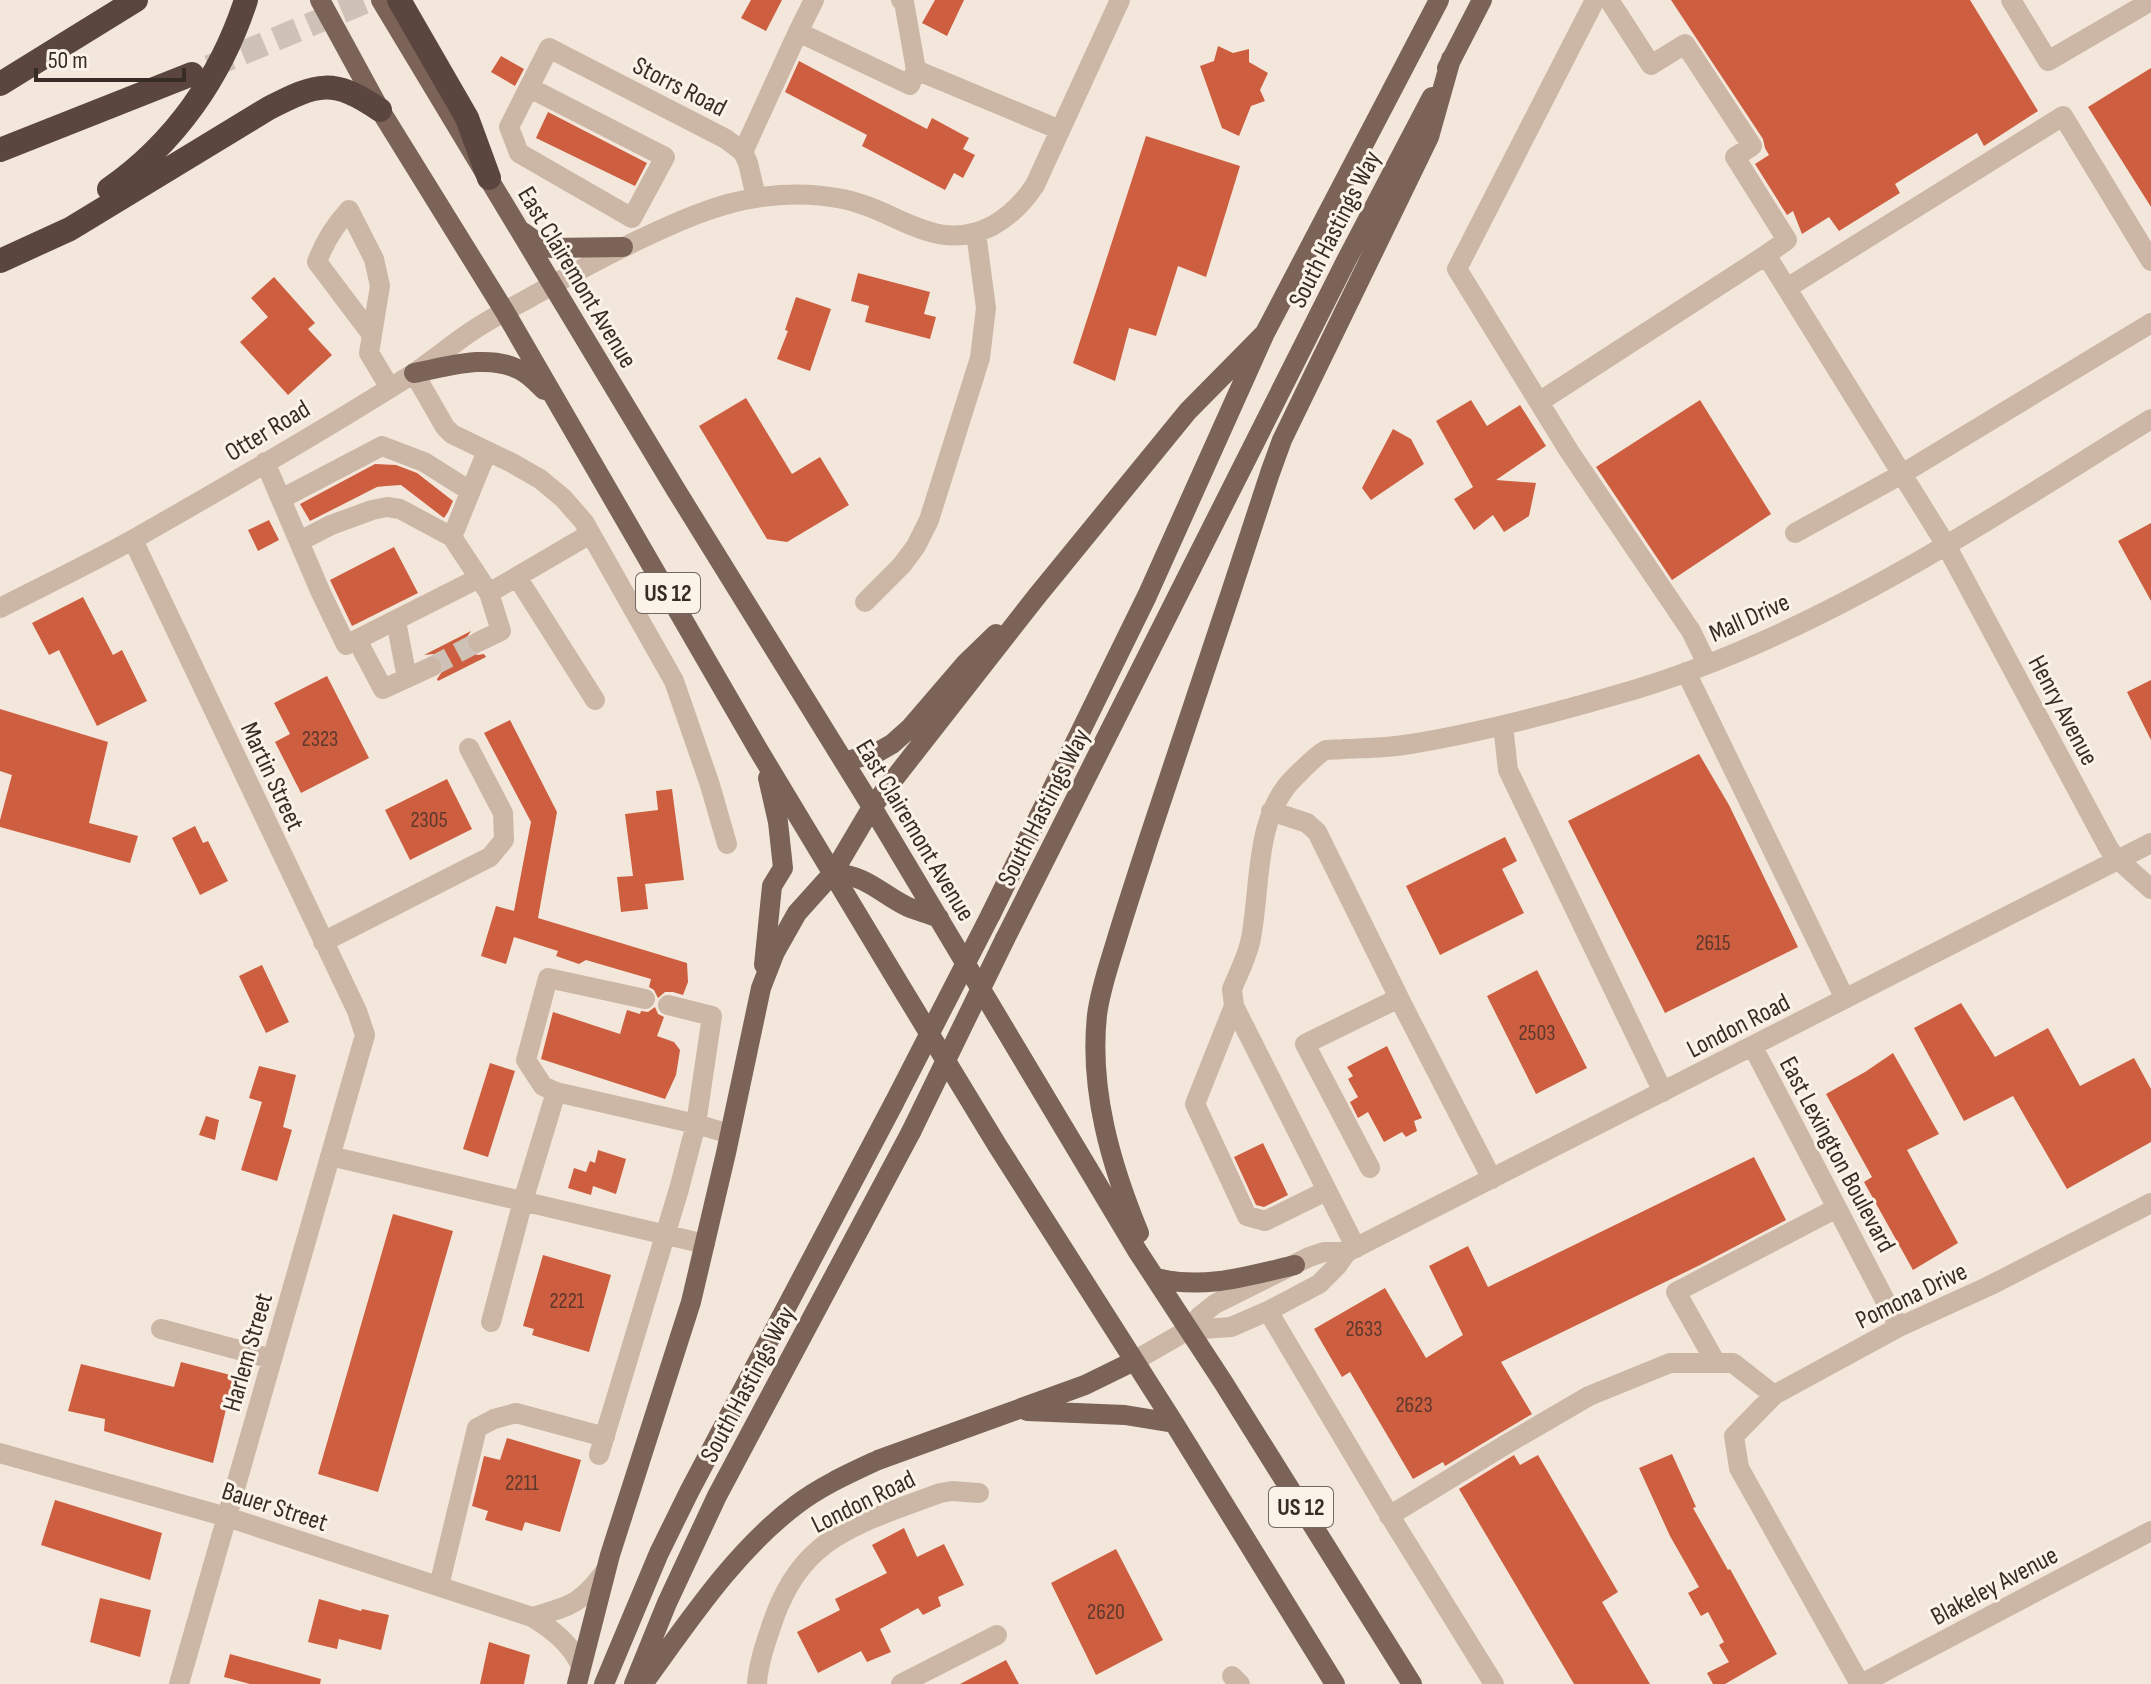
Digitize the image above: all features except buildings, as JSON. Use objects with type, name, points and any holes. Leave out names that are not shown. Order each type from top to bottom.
[{"type":"highway","points":[[0,84],[136,0]]},
{"type":"highway","points":[[0,253],[102,194],[153,154],[193,108],[221,62],[246,0]]},
{"type":"highway","points":[[399,0],[467,118],[489,178]]},
{"type":"highway","points":[[0,150],[192,74]]},
{"type":"highway","points":[[0,261],[70,229],[269,108],[310,89],[333,87],[356,93],[380,110]]},
{"type":"main road","name":"US 12","points":[[320,0],[380,110],[505,312],[759,751],[997,1145],[1335,1684]]},
{"type":"main road","name":"East Clairemont Avenue","points":[[381,0],[872,807],[1138,1252],[1412,1684]]},
{"type":"main road","name":"South Hastings Way","points":[[604,1684],[659,1553],[689,1492],[991,914],[1147,596],[1265,333],[1439,0]]},
{"type":"main road","name":"South Hastings Way","points":[[634,1684],[667,1603],[717,1496],[911,1132],[1346,261],[1482,0]]},
{"type":"main road","points":[[1295,1265],[1213,1283],[1186,1284],[1156,1278],[1113,1166],[1098,1081],[1097,1014],[1129,898],[1282,440],[1429,137],[1451,59]]},
{"type":"main road","points":[[519,228],[535,241],[552,248],[632,242]]},
{"type":"main road","points":[[761,988],[775,952],[797,913],[833,873],[872,807],[1037,596],[1188,411],[1265,333]]},
{"type":"main road","points":[[414,373],[488,362],[506,365],[523,371],[558,403]]},
{"type":"main road","points":[[844,762],[878,752],[892,744],[910,728],[965,664],[1037,596]]},
{"type":"main road","points":[[579,1675],[606,1570],[691,1302],[761,988],[772,886],[783,868],[778,822],[759,751]]},
{"type":"main road","points":[[833,873],[859,878],[908,907],[939,918]]},
{"type":"main road","points":[[643,1684],[735,1564],[799,1503],[878,1460],[1085,1385],[1134,1361]]},
{"type":"main road","points":[[1020,1410],[1125,1415],[1174,1423]]},
{"type":"street","points":[[743,152],[814,0]]},
{"type":"street","points":[[798,32],[910,85],[916,70],[904,2],[901,0]]},
{"type":"street","points":[[552,285],[632,242],[699,214],[756,197],[786,194],[832,197],[877,209],[937,235],[955,237],[976,233],[1007,216],[1028,197],[1120,0]]},
{"type":"street","points":[[1595,0],[1457,269],[1569,451],[1691,631],[1707,664]]},
{"type":"street","points":[[1539,402],[1787,240],[1735,157],[1752,146],[1685,44],[1651,65],[1609,0]]},
{"type":"street","points":[[2011,0],[2048,61],[2151,1]]},
{"type":"street","name":"Storrs Road","points":[[530,88],[549,48],[726,139],[743,152],[756,197]]},
{"type":"street","points":[[916,70],[1060,130]]},
{"type":"street","points":[[632,218],[519,153],[509,127],[530,88],[665,157],[632,218],[632,242]]},
{"type":"street","points":[[1787,288],[2063,116],[2151,261]]},
{"type":"street","points":[[372,335],[317,262],[334,229],[349,210],[374,259],[380,286],[372,335],[369,353],[390,388]]},
{"type":"street","points":[[865,602],[902,565],[923,533],[980,358],[986,308],[976,233]]},
{"type":"street","name":"Henry Avenue","points":[[1766,255],[1946,545],[2108,847],[2151,889]]},
{"type":"street","name":"Otter Road","points":[[0,608],[133,540],[390,388],[475,329],[552,285]]},
{"type":"street","points":[[1795,533],[1902,474],[2151,323]]},
{"type":"street","points":[[414,373],[445,427],[457,438],[529,473],[554,490],[578,513],[674,681],[727,844]]},
{"type":"street","name":"Mall Drive","points":[[1271,811],[1293,778],[1325,751],[1403,745],[1503,725],[1618,694],[1707,664],[1807,620],[1946,545],[2151,419]]},
{"type":"street","points":[[281,499],[382,446],[424,462],[470,491]]},
{"type":"street","points":[[452,537],[487,451]]},
{"type":"street","points":[[265,462],[346,645],[484,585],[517,577],[590,534]]},
{"type":"street","points":[[300,541],[331,525],[387,507],[400,509],[452,537],[484,585],[501,631],[478,642]]},
{"type":"street","name":"Martin Street","points":[[133,540],[357,1011],[365,1035]]},
{"type":"street","points":[[517,577],[595,700]]},
{"type":"street","points":[[396,621],[407,678]]},
{"type":"street","points":[[357,640],[383,689],[431,667]]},
{"type":"street","points":[[1686,672],[1845,999]]},
{"type":"street","points":[[1503,725],[1508,770],[1663,1092]]},
{"type":"street","points":[[323,942],[490,857],[504,840],[503,813],[469,748]]},
{"type":"street","points":[[1352,1250],[1234,1006],[1232,989],[1251,941],[1271,811],[1307,823],[1317,832],[1492,1179]]},
{"type":"street","name":"London Road","points":[[1188,1330],[1231,1327],[1268,1311],[1319,1284],[1352,1250],[2151,843]]},
{"type":"street","points":[[645,999],[548,978],[526,1060],[543,1086],[556,1092],[730,1134]]},
{"type":"street","points":[[1370,1168],[1305,1044],[1399,998]]},
{"type":"street","points":[[439,1586],[477,1428],[516,1413],[602,1446],[696,1124],[712,1016],[668,1005]]},
{"type":"street","points":[[1234,1006],[1195,1104],[1247,1216],[1265,1221],[1326,1191]]},
{"type":"street","name":"Harlem Street","points":[[179,1684],[365,1035]]},
{"type":"street","name":"East Lexington Boulevard","points":[[1753,1047],[1899,1327]]},
{"type":"street","points":[[491,1322],[556,1092]]},
{"type":"street","points":[[330,1156],[705,1244]]},
{"type":"street","name":"Pomona Drive","points":[[1861,1684],[1739,1468],[1734,1436],[1774,1395],[1899,1327],[1989,1286],[2151,1203]]},
{"type":"street","points":[[1716,1363],[1676,1292],[1837,1208]]},
{"type":"street","name":"London Road","points":[[1134,1361],[1188,1330],[1215,1304],[1324,1252],[1352,1250]]},
{"type":"street","points":[[1268,1311],[1389,1516],[1494,1684]]},
{"type":"street","points":[[161,1329],[272,1359]]},
{"type":"street","points":[[1389,1516],[1589,1396],[1670,1363],[1733,1363],[1774,1395]]},
{"type":"street","name":"Bauer Street","points":[[0,1453],[227,1517],[532,1617],[566,1642],[576,1655],[579,1675]]},
{"type":"street","name":"London Road","points":[[757,1682],[776,1611],[799,1571],[816,1551],[864,1523],[940,1493],[979,1493]]},
{"type":"street","name":"Blakeley Avenue","points":[[1861,1684],[2151,1531]]},
{"type":"street","points":[[532,1617],[575,1603],[606,1570]]},
{"type":"street","points":[[901,1684],[997,1635]]},
{"type":"tunnel","points":[[209,67],[369,0]]},
{"type":"tunnel","points":[[431,667],[478,642]]}]
